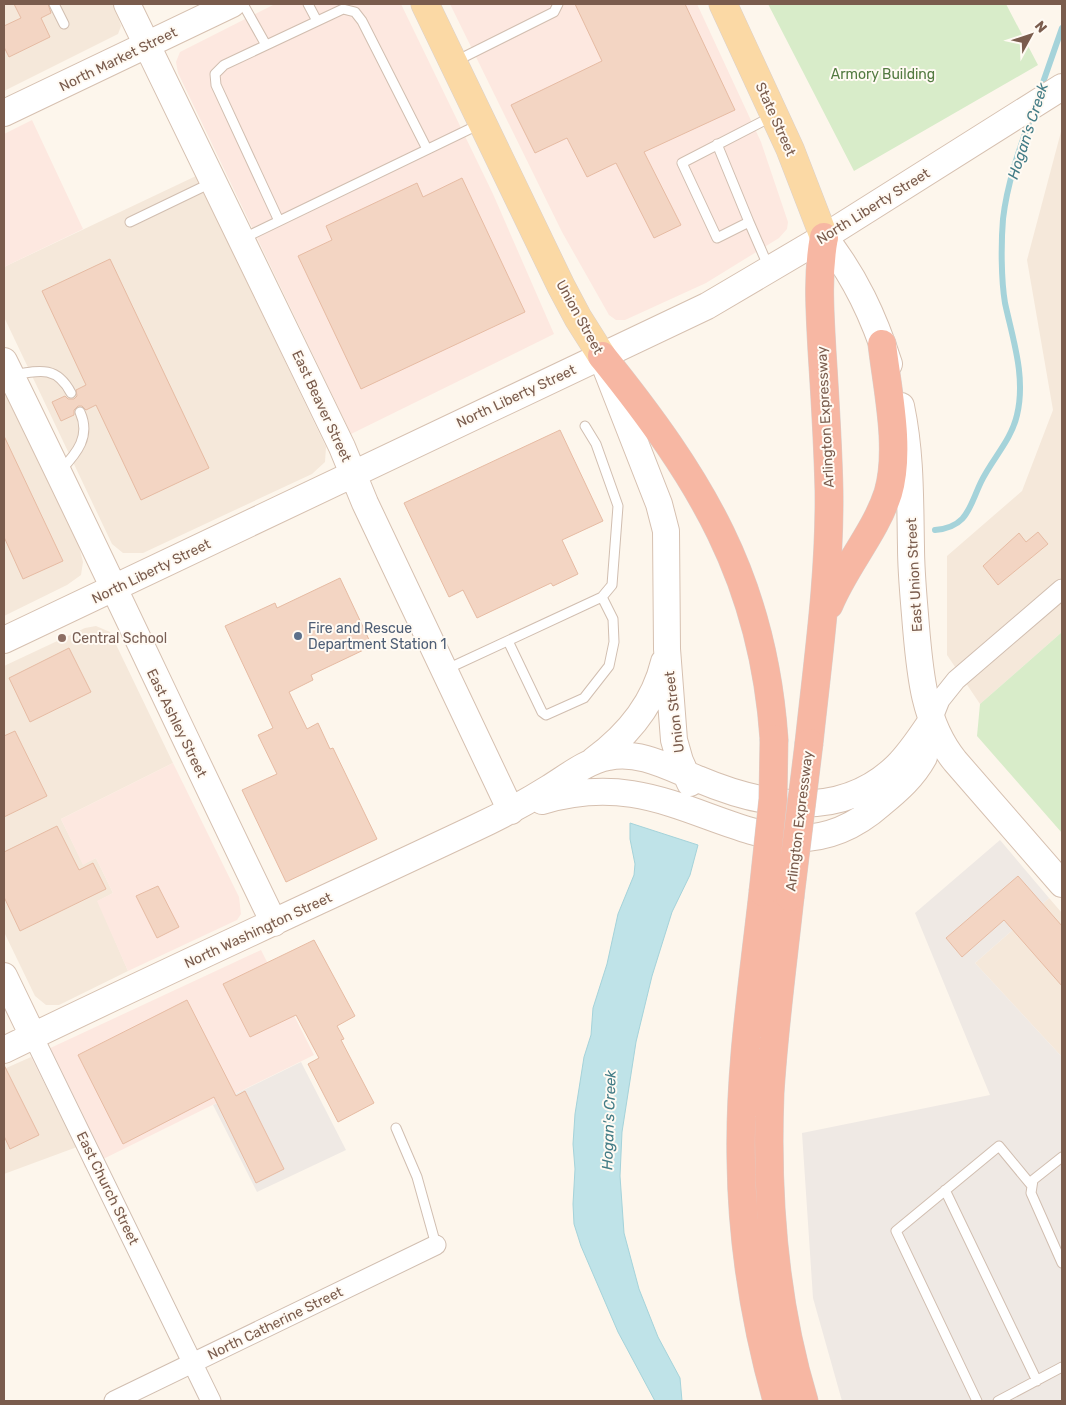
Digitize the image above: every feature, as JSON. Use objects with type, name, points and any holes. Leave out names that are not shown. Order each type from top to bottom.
[{"type":"highway","name":"Arlington Expressway","points":[[804,1401],[792,1354],[778,1283],[771,1206],[770,1120],[773,1054],[828,561],[829,500],[820,308],[820,270],[824,238]]},
{"type":"highway","points":[[822,625],[832,596],[880,512],[890,485],[893,436],[882,344]]},
{"type":"highway","name":"Arlington Expressway","points":[[602,356],[676,453],[719,527],[741,580],[758,634],[769,690],[774,739],[773,800],[746,1047],[741,1122],[742,1198],[751,1287],[763,1349],[777,1401]]},
{"type":"main road","name":"Union Street","points":[[425,4],[570,302],[602,356]]},
{"type":"main road","name":"State Street","points":[[723,4],[775,115],[824,238]]},
{"type":"street","name":"East Beaver Street","points":[[127,4],[353,473],[444,670],[512,811]]},
{"type":"street","name":"North Market Street","points":[[4,113],[232,4]]},
{"type":"street","name":"North Liberty Street","points":[[4,640],[707,306],[824,238],[1062,87]]},
{"type":"street","name":"East Union Street","points":[[824,238],[859,288],[882,344],[900,401],[906,431],[911,483],[911,566],[917,635],[923,688],[932,720],[941,741],[955,761],[1062,884]]},
{"type":"street","name":"Union Street","points":[[602,356],[664,522],[668,548],[667,649],[674,740],[685,773],[701,801],[720,820]]},
{"type":"street","name":"East Ashley Street","points":[[8,368],[274,923]]},
{"type":"street","name":"North Washington Street","points":[[512,811],[568,794],[611,791],[649,798],[784,840],[825,835],[854,824],[875,810],[915,772],[927,749],[932,720],[940,700],[956,680],[1062,589]]},
{"type":"street","name":"Union Street","points":[[585,766],[621,737],[640,716],[661,675],[667,649]]},
{"type":"street","name":"North Washington Street","points":[[4,1050],[512,811],[585,766],[607,757],[620,755],[649,760],[708,783],[769,801],[804,805],[831,802],[856,794],[884,778],[910,752],[932,720]]},
{"type":"street","name":"East Church Street","points":[[4,976],[211,1401]]},
{"type":"street","name":"North Catherine Street","points":[[114,1401],[194,1364],[247,1335],[436,1244]]},
{"type":"lane","points":[[54,4],[64,24]]},
{"type":"lane","points":[[243,4],[266,45]]},
{"type":"lane","points":[[308,4],[317,21]]},
{"type":"lane","points":[[454,62],[554,12],[558,4]]},
{"type":"lane","points":[[279,221],[216,85],[215,74],[224,65],[343,9],[355,12],[362,21],[427,149]]},
{"type":"lane","points":[[749,222],[717,238],[682,163],[775,115]]},
{"type":"lane","points":[[241,239],[482,122]]},
{"type":"lane","points":[[717,144],[770,270]]},
{"type":"lane","points":[[130,222],[214,182]]},
{"type":"lane","points":[[8,368],[50,372],[60,376],[71,393]]},
{"type":"lane","points":[[59,472],[72,459],[82,442],[85,430],[80,412]]},
{"type":"lane","points":[[444,670],[602,598],[612,585],[618,506],[596,444],[586,426]]},
{"type":"lane","points":[[508,640],[542,712],[546,715],[554,712],[584,698],[610,666],[614,642],[613,620],[602,598]]},
{"type":"lane","points":[[396,1128],[417,1177],[436,1244]]},
{"type":"lane","points":[[977,1401],[896,1231],[999,1146],[1032,1186]]},
{"type":"lane","points":[[1062,1156],[1033,1180],[1030,1194],[1062,1263]]},
{"type":"lane","points":[[944,1190],[1037,1380]]},
{"type":"lane","points":[[998,1401],[1062,1368]]},
{"type":"shaded area","points":[[4,4],[114,4],[121,26],[118,34],[4,91]]},
{"type":"shaded area","points":[[275,4],[401,4],[493,194],[554,334],[351,434],[178,73],[176,62],[180,52]]},
{"type":"shaded area","points":[[450,4],[697,4],[761,142],[788,222],[787,229],[779,238],[706,283],[625,320],[616,320],[609,315],[562,232]]},
{"type":"shaded area","points":[[32,120],[83,229],[4,267],[4,134]]},
{"type":"shaded area","points":[[1062,128],[1062,632],[980,704],[947,655],[947,556],[1022,491],[1053,410],[1027,260]]},
{"type":"shaded area","points":[[196,176],[326,447],[325,462],[312,474],[143,553],[123,553],[112,544],[4,317],[4,267]]},
{"type":"shaded area","points":[[4,390],[79,546],[83,562],[81,575],[67,585],[4,616]]},
{"type":"shaded area","points":[[96,626],[110,632],[173,763],[61,819],[83,864],[96,858],[113,893],[98,901],[128,971],[59,1005],[46,1005],[35,996],[4,932],[4,666],[85,628]]},
{"type":"shaded area","points":[[173,763],[239,897],[241,914],[237,920],[128,971],[97,901],[113,893],[96,858],[83,865],[61,819]]},
{"type":"shaded area","points":[[1000,840],[1049,898],[975,963],[1062,1057],[1062,1401],[842,1401],[813,1298],[802,1133],[990,1095],[915,913]]},
{"type":"shaded area","points":[[1049,898],[1062,913],[1062,1057],[975,963]]},
{"type":"shaded area","points":[[261,950],[314,1055],[85,1168],[77,1147],[31,1057]]},
{"type":"shaded area","points":[[31,1057],[77,1147],[4,1174],[4,1069]]},
{"type":"shaded area","points":[[301,1062],[346,1150],[257,1192],[213,1105]]},
{"type":"green space","name":"Armory Building","points":[[768,4],[1006,4],[1038,65],[854,171]]},
{"type":"green space","points":[[1062,632],[1062,833],[977,736],[980,704]]},
{"type":"water","points":[[630,823],[698,845],[690,875],[672,912],[652,976],[636,1042],[622,1132],[620,1176],[624,1233],[639,1289],[658,1337],[680,1378],[682,1401],[655,1401],[618,1332],[581,1246],[574,1224],[575,1169],[573,1144],[575,1114],[584,1057],[591,1035],[593,1008],[607,964],[618,914],[634,875],[635,864],[630,839]]},
{"type":"building","points":[[14,4],[48,4],[51,13],[41,18],[50,37],[9,57],[4,47],[4,26],[21,18]]},
{"type":"building","points":[[575,4],[685,4],[735,110],[644,152],[681,225],[654,238],[616,163],[587,177],[567,138],[535,153],[511,105],[602,61]]},
{"type":"building","points":[[462,178],[525,312],[361,389],[298,256],[332,240],[326,226],[417,183],[423,197]]},
{"type":"building","points":[[110,259],[209,468],[141,500],[96,405],[86,410],[82,406],[78,406],[74,410],[74,415],[61,421],[52,402],[65,396],[68,399],[74,399],[77,396],[76,390],[86,385],[42,291]]},
{"type":"building","points":[[560,430],[603,521],[562,540],[578,574],[553,586],[551,583],[477,618],[463,590],[449,597],[404,503]]},
{"type":"building","points":[[4,436],[63,561],[23,579],[4,537]]},
{"type":"building","points":[[1038,532],[1048,544],[998,585],[983,566],[1019,533],[1026,542]]},
{"type":"building","points":[[340,578],[372,646],[311,675],[313,680],[289,692],[307,729],[318,723],[330,749],[333,748],[377,839],[286,882],[242,790],[277,774],[258,735],[273,728],[225,626],[275,603],[277,608]]},
{"type":"building","points":[[69,648],[91,692],[30,722],[9,678]]},
{"type":"building","points":[[15,731],[47,796],[4,817],[4,736]]},
{"type":"building","points":[[57,826],[79,870],[93,863],[106,889],[20,931],[4,897],[4,852]]},
{"type":"building","points":[[1018,876],[1062,926],[1062,986],[1004,920],[962,957],[946,938]]},
{"type":"building","points":[[158,886],[179,927],[157,938],[136,896]]},
{"type":"building","points":[[314,940],[355,1016],[337,1026],[344,1039],[341,1040],[374,1103],[338,1122],[308,1064],[319,1058],[296,1015],[250,1037],[223,984]]},
{"type":"building","points":[[187,1000],[236,1096],[245,1091],[284,1169],[256,1183],[214,1097],[123,1144],[78,1055]]},
{"type":"building","points":[[4,1065],[39,1135],[10,1149],[4,1136]]},
{"type":"waterway","name":"Hogan's Creek","points":[[1040,91],[1062,28]]},
{"type":"waterway","name":"Hogan's Creek","points":[[935,530],[954,525],[966,514],[985,474],[1006,442],[1017,415],[1020,387],[1019,373],[1015,345],[1005,303],[1002,229],[1010,180],[1031,117]]},
{"type":"place","name":"Fire and Rescue Department Station 1","points":[[298,636]]},
{"type":"place","name":"Central School","points":[[62,638]]}]
